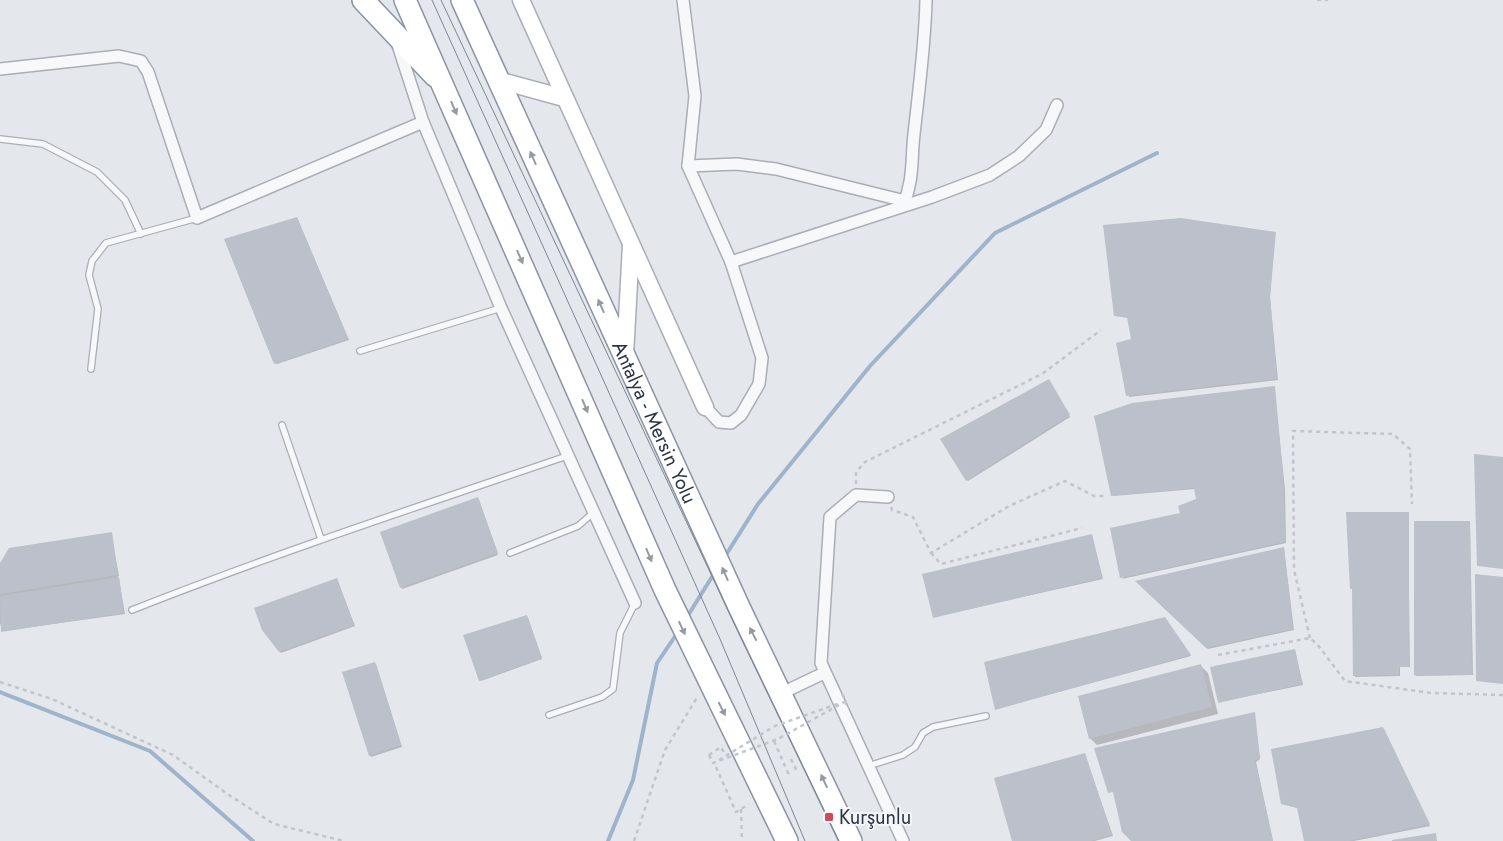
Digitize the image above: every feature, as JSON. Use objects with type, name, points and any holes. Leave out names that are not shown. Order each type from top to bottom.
[{"type":"highway","points":[[363,0],[445,87]]},
{"type":"highway","points":[[405,0],[445,87],[665,590],[784,837]]},
{"type":"highway","name":"Antalya - Mersin Yolu","points":[[462,0],[624,358],[851,841]]},
{"type":"highway","points":[[836,808],[857,841]]},
{"type":"street","points":[[522,0],[564,98],[705,407],[719,422],[731,422],[741,415],[759,384],[762,358],[730,262],[688,166],[695,96],[683,0]]},
{"type":"street","points":[[904,204],[910,188],[913,170],[914,136],[921,83],[926,0]]},
{"type":"street","points":[[395,36],[423,122],[501,308],[570,455],[593,513],[635,603]]},
{"type":"street","points":[[0,69],[118,56],[142,61],[148,72],[197,218],[423,122]]},
{"type":"street","points":[[498,80],[564,98]]},
{"type":"street","points":[[730,262],[990,175],[1019,156],[1046,130],[1057,106]]},
{"type":"street","points":[[688,166],[736,164],[776,169],[904,204]]},
{"type":"street","points":[[624,358],[631,242]]},
{"type":"street","points":[[888,497],[856,495],[830,517],[821,663],[903,841]]},
{"type":"street","points":[[782,693],[824,673]]},
{"type":"lane","points":[[0,139],[43,144],[97,172],[125,200],[141,234]]},
{"type":"lane","points":[[91,370],[98,309],[89,275],[92,261],[106,243],[197,218]]},
{"type":"lane","points":[[360,351],[501,308]]},
{"type":"lane","points":[[282,425],[321,539]]},
{"type":"lane","points":[[132,610],[321,539],[570,455]]},
{"type":"lane","points":[[510,553],[578,526],[593,513]]},
{"type":"lane","points":[[549,714],[602,697],[613,689],[620,633],[635,603]]},
{"type":"lane","points":[[868,766],[903,755],[915,747],[923,733],[933,727],[986,716]]},
{"type":"path","points":[[1317,0],[1328,0]]},
{"type":"path","points":[[856,495],[856,472],[865,462],[1042,374],[1101,330]]},
{"type":"path","points":[[1412,504],[1410,449],[1393,434],[1293,431],[1294,570],[1310,638],[1318,644],[1344,681],[1430,693],[1503,695]]},
{"type":"path","points":[[930,553],[1009,506],[1065,481],[1094,496],[1104,496]]},
{"type":"path","points":[[888,497],[892,510],[912,517],[930,553],[941,564],[1082,528]]},
{"type":"path","points":[[1218,655],[1310,638]]},
{"type":"path","points":[[634,841],[666,750],[704,673]]},
{"type":"path","points":[[0,682],[52,700],[173,755],[274,824],[344,841]]},
{"type":"path","points":[[842,694],[848,708]]},
{"type":"path","points":[[714,765],[774,741],[846,701]]},
{"type":"path","points":[[714,765],[774,726],[846,701]]},
{"type":"path","points":[[774,741],[789,775]]},
{"type":"path","points":[[730,762],[721,747],[709,755],[736,812],[750,805],[746,796]]},
{"type":"path","points":[[741,809],[742,841]]},
{"type":"building","points":[[297,217],[348,339],[274,364],[224,239]]},
{"type":"building","points":[[1181,218],[1276,232],[1270,296],[1277,379],[1126,396],[1116,343],[1131,339],[1127,317],[1114,316],[1103,225]]},
{"type":"building","points":[[1049,379],[1070,415],[966,481],[940,439]]},
{"type":"building","points":[[1275,386],[1284,487],[1285,542],[1120,578],[1110,528],[1180,513],[1178,506],[1196,499],[1194,488],[1111,496],[1094,416],[1132,403]]},
{"type":"building","points":[[1474,454],[1503,457],[1503,569],[1477,566]]},
{"type":"building","points":[[478,497],[498,553],[400,588],[380,532]]},
{"type":"building","points":[[1346,512],[1409,512],[1409,667],[1399,667],[1399,675],[1353,676],[1352,589],[1350,589]]},
{"type":"building","points":[[1414,521],[1470,521],[1472,675],[1414,675]]},
{"type":"building","points":[[112,532],[118,575],[0,594],[0,563],[9,548]]},
{"type":"building","points":[[1092,534],[1102,578],[933,618],[922,574]]},
{"type":"building","points":[[1284,547],[1293,629],[1206,648],[1135,581]]},
{"type":"building","points":[[1475,574],[1503,577],[1503,684],[1476,681]]},
{"type":"building","points":[[119,577],[124,613],[1,632],[0,596]]},
{"type":"building","points":[[337,578],[354,625],[279,652],[262,630],[254,608]]},
{"type":"building","points":[[527,615],[542,658],[479,681],[463,635]]},
{"type":"building","points":[[1165,617],[1191,655],[995,710],[984,662]]},
{"type":"building","points":[[1295,649],[1302,684],[1218,703],[1210,667]]},
{"type":"building","points":[[375,662],[401,745],[369,756],[342,672]]},
{"type":"building","points":[[1201,664],[1212,707],[1089,739],[1078,696]]},
{"type":"building","points":[[1255,712],[1260,758],[1255,760],[1273,841],[1131,841],[1122,832],[1113,792],[1108,793],[1094,748]]},
{"type":"building","points":[[1383,727],[1430,824],[1349,841],[1304,841],[1297,808],[1281,804],[1271,749]]},
{"type":"building","points":[[1085,753],[1112,835],[1091,841],[1012,841],[994,778]]},
{"type":"building","points":[[1436,833],[1437,841],[1392,841],[1392,840]]},
{"type":"waterway","points":[[724,558],[758,504],[870,366],[995,233],[1157,153]]},
{"type":"waterway","points":[[687,617],[715,572]]},
{"type":"waterway","points":[[608,841],[633,780],[657,663],[678,632]]},
{"type":"waterway","points":[[0,692],[150,751],[253,841]]},
{"type":"tram line","points":[[432,0],[720,639],[805,841]]},
{"type":"tram line","points":[[441,0],[741,638],[839,841]]},
{"type":"place","name":"Kurşunlu","points":[[829,817]]}]
